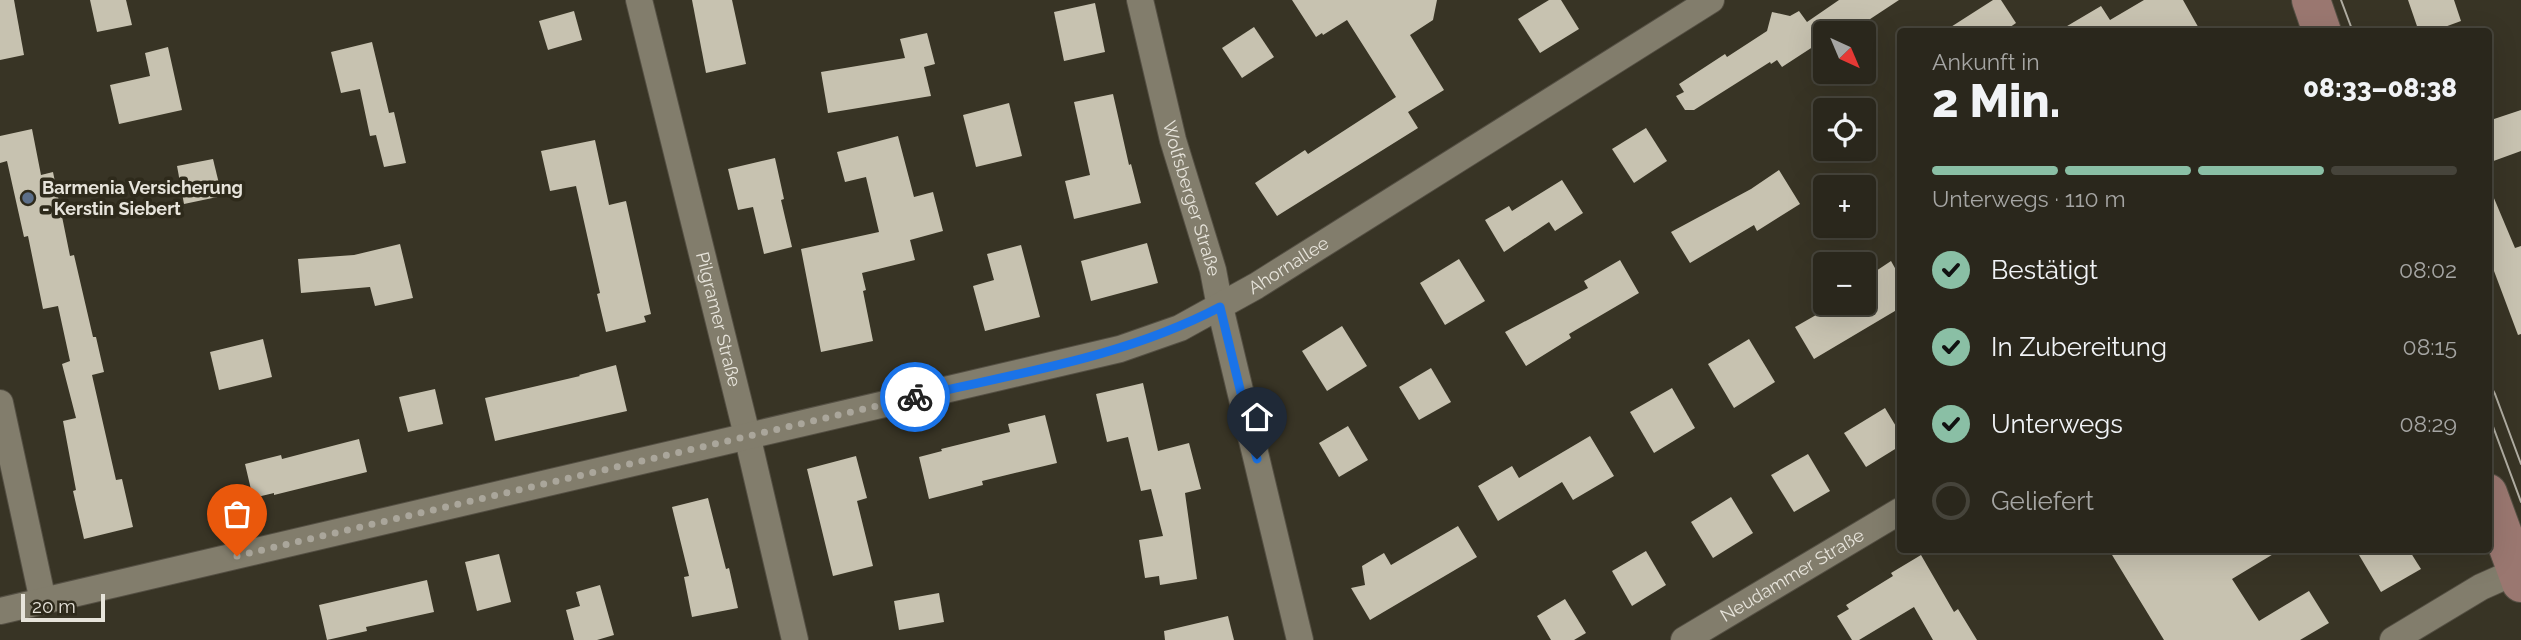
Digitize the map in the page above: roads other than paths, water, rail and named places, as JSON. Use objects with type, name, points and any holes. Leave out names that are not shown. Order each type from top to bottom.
[{"type":"main road","points":[[2311,0],[2321,28]]},
{"type":"main road","points":[[2492,504],[2519,577]]},
{"type":"street","name":"Pilgramer Straße","points":[[639,0],[795,640]]},
{"type":"street","name":"Wolfsberger Straße","points":[[1140,0],[1172,140],[1213,271],[1300,640]]},
{"type":"street","name":"Ahornallee","points":[[0,611],[1120,349],[1180,328],[1220,307],[1711,0]]},
{"type":"street","points":[[0,403],[43,601]]},
{"type":"street","name":"Neudammer Straße","points":[[1684,640],[1897,513]]},
{"type":"street","points":[[2393,640],[2481,587],[2519,577]]},
{"type":"tram line","points":[[2341,0],[2352,28]]},
{"type":"tram line","points":[[2492,388],[2521,464]]},
{"type":"tram line","points":[[2492,424],[2521,502]]},
{"type":"place","name":"Barmenia Versicherung - Kerstin Siebert","points":[[28,198]]}]
